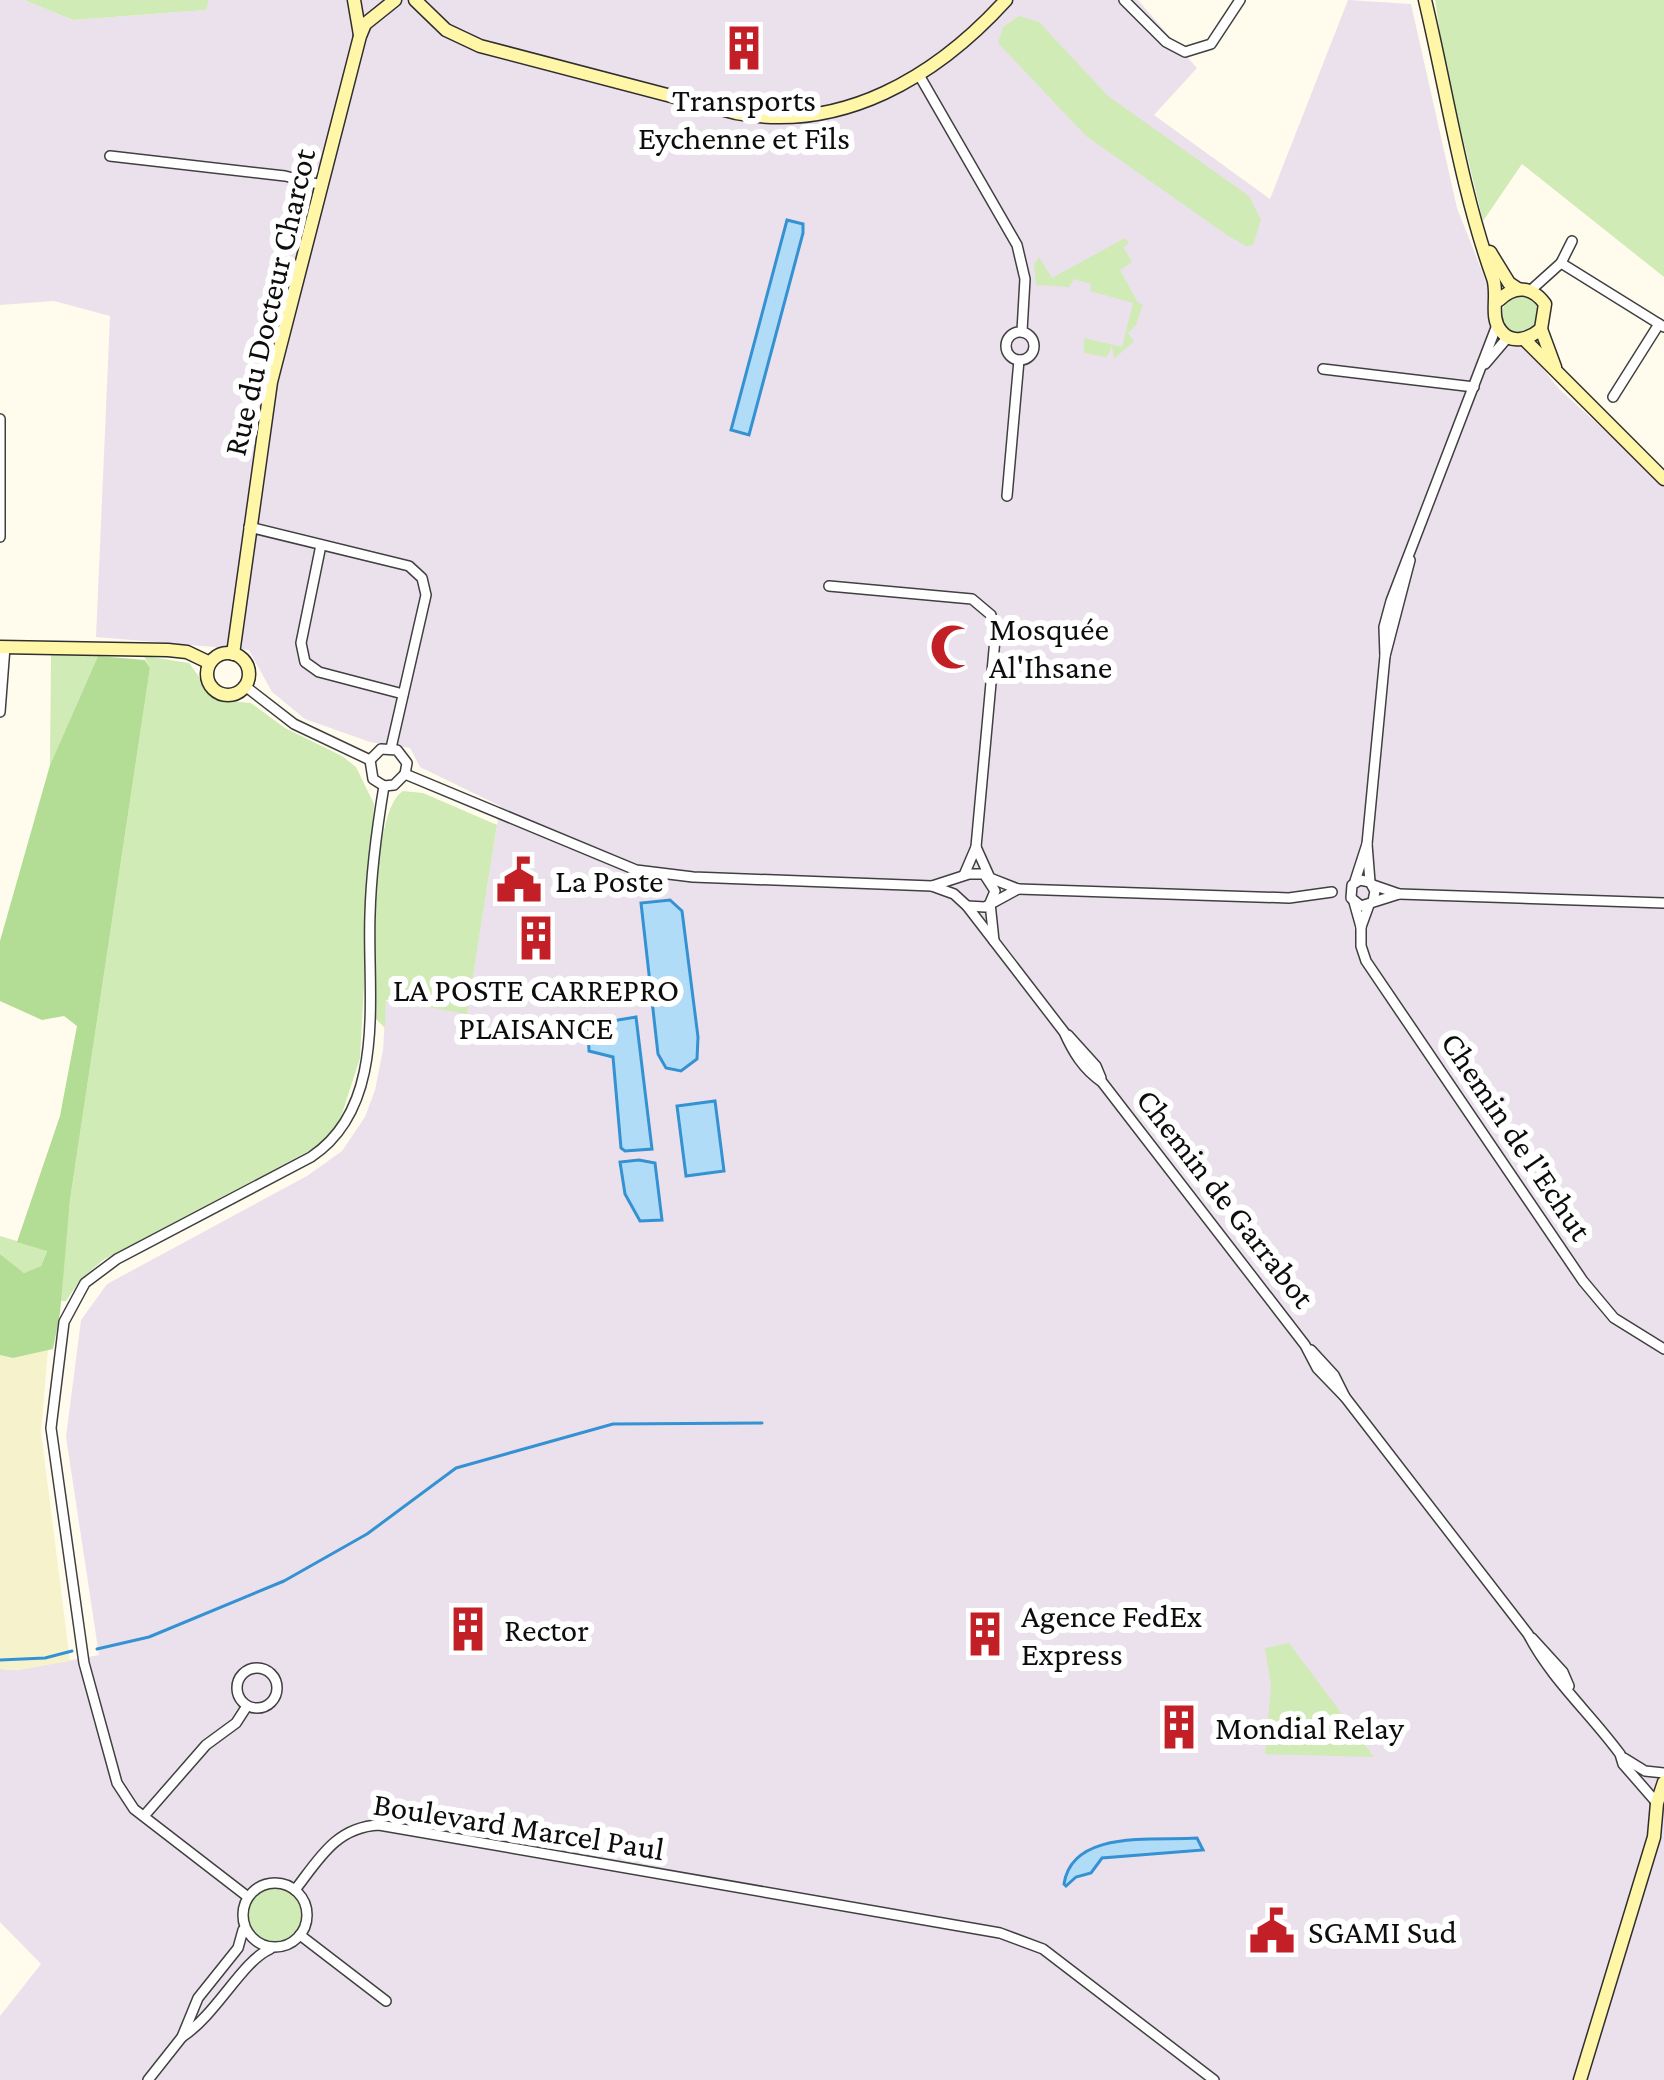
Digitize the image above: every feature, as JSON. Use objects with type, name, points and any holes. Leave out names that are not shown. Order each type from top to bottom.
[{"type":"street","points":[[355,0],[368,8],[389,4],[427,15]]},
{"type":"street","name":"Rue du Docteur Charcot","points":[[355,0],[360,36]]},
{"type":"street","points":[[415,0],[456,36],[480,46],[755,117],[793,118],[838,112],[880,97],[919,75],[1006,0]]},
{"type":"street","points":[[1124,0],[1174,49],[1193,52],[1211,44],[1240,0]]},
{"type":"street","points":[[1425,0],[1499,300],[1497,324],[1508,338],[1525,340],[1541,329]]},
{"type":"street","name":"Rue du Docteur Charcot","points":[[233,654],[269,390],[360,36],[365,24],[389,4]]},
{"type":"street","points":[[919,75],[1017,245],[1025,279],[1022,331]]},
{"type":"street","points":[[110,156],[322,184]]},
{"type":"street","points":[[1483,241],[1509,284],[1530,293],[1546,311],[1541,329],[1560,379]]},
{"type":"street","points":[[1499,300],[1530,293],[1561,263],[1572,241]]},
{"type":"street","points":[[1561,263],[1662,325],[1613,398]]},
{"type":"street","points":[[1361,927],[1372,902],[1367,844],[1387,614],[1497,324]]},
{"type":"street","points":[[1022,331],[1032,338],[1034,347],[1028,358],[1019,360],[1007,353],[1006,344],[1010,336],[1022,331]]},
{"type":"street","points":[[1482,368],[1508,338]]},
{"type":"street","points":[[1525,340],[1664,479]]},
{"type":"street","points":[[1007,496],[1019,360]]},
{"type":"street","points":[[1323,369],[1474,387]]},
{"type":"street","points":[[0,418],[0,537]]},
{"type":"street","points":[[249,527],[410,566],[422,578],[426,595],[391,748]]},
{"type":"street","points":[[321,545],[301,643],[305,662],[320,672],[403,694]]},
{"type":"street","points":[[829,586],[972,599],[991,614],[994,639],[976,848],[959,889],[964,904]]},
{"type":"street","points":[[0,712],[3,647],[168,650],[210,663]]},
{"type":"street","points":[[224,653],[233,654],[247,667],[245,686],[229,695],[213,688],[207,671],[210,663],[224,653]]},
{"type":"street","points":[[245,686],[294,724],[370,760]]},
{"type":"street","points":[[383,786],[370,773],[370,760],[381,749],[391,748],[405,758],[406,774]]},
{"type":"street","points":[[383,786],[394,785],[406,774]]},
{"type":"street","points":[[406,774],[596,857],[667,875],[932,886],[976,873],[1018,889],[1289,898],[1371,884],[1399,894],[1664,903]]},
{"type":"street","points":[[248,1897],[144,1816],[117,1783],[82,1651],[51,1438],[66,1314],[100,1270],[311,1157],[350,1114],[368,1043],[370,892],[383,786]]},
{"type":"street","points":[[1353,884],[1367,844]]},
{"type":"street","points":[[976,848],[995,892],[990,903],[994,941]]},
{"type":"street","name":"Chemin de l'Echut","points":[[1353,884],[1352,900],[1366,962],[1583,1281],[1614,1318],[1664,1349]]},
{"type":"street","points":[[932,886],[979,909],[1018,889]]},
{"type":"street","points":[[1331,892],[1361,906],[1399,894]]},
{"type":"street","name":"Chemin de Garrabot","points":[[964,904],[1064,1032],[1080,1061],[1102,1082],[1306,1347],[1334,1375],[1345,1397],[1528,1634],[1540,1658],[1620,1754],[1634,1766],[1664,1773]]},
{"type":"street","points":[[253,1668],[266,1670],[276,1680],[273,1700],[261,1708],[247,1706],[238,1695],[241,1675],[253,1668]]},
{"type":"street","points":[[144,1816],[247,1706]]},
{"type":"street","name":"Chemin de Garrabot","points":[[1620,1754],[1623,1764],[1657,1803]]},
{"type":"street","points":[[1580,2080],[1654,1837],[1664,1782]]},
{"type":"street","name":"Boulevard Marcel Paul","points":[[296,1890],[339,1837],[361,1826],[379,1826],[1028,1941],[1214,2080]]},
{"type":"street","points":[[148,2080],[238,1948],[248,1897],[265,1884],[296,1890],[307,1917],[300,1935],[284,1947],[260,1953],[206,2020],[182,2036]]},
{"type":"street","points":[[244,1925],[255,1941],[273,1948]]},
{"type":"street","points":[[300,1935],[386,2001]]},
{"type":"street","points":[[193,2009],[206,2020]]},
{"type":"shaded area","points":[[0,0],[24,0],[73,20],[205,10],[209,0],[1138,0],[1197,68],[1154,115],[1270,199],[1348,0],[1411,4],[1457,208],[1493,299],[1491,327],[1498,338],[1524,345],[1559,389],[1664,484],[1664,2080],[0,2080],[0,2016],[41,1964],[0,1922],[0,1669],[99,1655],[66,1437],[81,1320],[107,1284],[307,1176],[342,1151],[365,1117],[375,1090],[386,1001],[467,1013],[500,806],[420,767],[410,748],[370,742],[305,719],[272,692],[249,650],[96,637],[110,316],[54,301],[0,305]]},
{"type":"shaded area","points":[[48,1350],[41,1432],[70,1661],[0,1669],[0,1355],[13,1358]]},
{"type":"green space","points":[[24,0],[209,0],[206,10],[73,20]]},
{"type":"green space","points":[[1435,0],[1664,0],[1664,277],[1522,164],[1483,221],[1445,65]]},
{"type":"green space","points":[[1019,16],[1039,22],[1108,96],[1249,196],[1261,220],[1253,245],[1227,235],[1086,136],[998,43],[1003,27]]},
{"type":"green space","points":[[1125,238],[1129,243],[1123,247],[1132,262],[1120,270],[1143,304],[1128,333],[1134,341],[1114,359],[1112,346],[1107,357],[1084,353],[1084,338],[1122,347],[1133,303],[1090,291],[1091,284],[1074,279],[1069,287],[1036,285],[1034,265],[1039,257],[1052,278]]},
{"type":"green space","points":[[1521,296],[1534,302],[1540,315],[1534,328],[1521,334],[1508,328],[1502,315],[1508,302]]},
{"type":"green space","points":[[51,654],[98,656],[50,765]]},
{"type":"green space","points":[[98,656],[145,660],[150,668],[70,1200],[53,1349],[13,1358],[0,1355],[0,1254],[24,1273],[41,1266],[47,1251],[17,1242],[60,1116],[77,1026],[64,1016],[42,1020],[0,1001],[0,941],[50,765]]},
{"type":"green space","points":[[144,656],[189,663],[216,700],[251,703],[285,728],[356,767],[374,804],[360,1058],[339,1123],[320,1145],[103,1260],[81,1279],[66,1301],[60,1301],[70,1200],[150,668]]},
{"type":"green space","points":[[403,791],[423,793],[497,825],[467,1014],[386,1000],[385,1028],[375,1018],[376,897],[384,829]]},
{"type":"green space","points":[[0,1236],[47,1250],[41,1266],[24,1273],[0,1254]]},
{"type":"green space","points":[[1289,1643],[1374,1757],[1265,1754],[1271,1685],[1265,1648]]},
{"type":"green space","points":[[276,1888],[296,1896],[304,1916],[296,1936],[276,1944],[256,1936],[248,1916],[256,1896]]},
{"type":"water","points":[[787,220],[803,224],[803,233],[749,435],[731,430]]},
{"type":"water","points":[[670,900],[682,911],[698,1037],[697,1059],[681,1071],[666,1068],[658,1054],[641,903]]},
{"type":"water","points":[[636,1017],[652,1149],[625,1151],[613,1057],[589,1051],[588,1025]]},
{"type":"water","points":[[715,1101],[724,1171],[686,1176],[677,1106]]},
{"type":"water","points":[[620,1162],[655,1163],[662,1220],[640,1221],[625,1194]]},
{"type":"water","points":[[1197,1838],[1203,1850],[1102,1858],[1091,1873],[1064,1884],[1070,1866],[1098,1846],[1138,1839]]},
{"type":"waterway","points":[[97,1649],[149,1637],[284,1581],[367,1534],[456,1468],[613,1424],[762,1423]]},
{"type":"waterway","points":[[0,1660],[72,1651]]},
{"type":"place","name":"Transports Eychenne et Fils","points":[[744,48]]},
{"type":"place","name":"Mosquée Al'Ihsane","points":[[953,647]]},
{"type":"place","name":"La Poste","points":[[519,880]]},
{"type":"place","name":"LA POSTE CARREPRO PLAISANCE","points":[[536,938]]},
{"type":"place","name":"Rector","points":[[468,1629]]},
{"type":"place","name":"Agence FedEx Express","points":[[985,1634]]},
{"type":"place","name":"Mondial Relay","points":[[1179,1727]]},
{"type":"place","name":"SGAMI Sud","points":[[1272,1931]]}]
